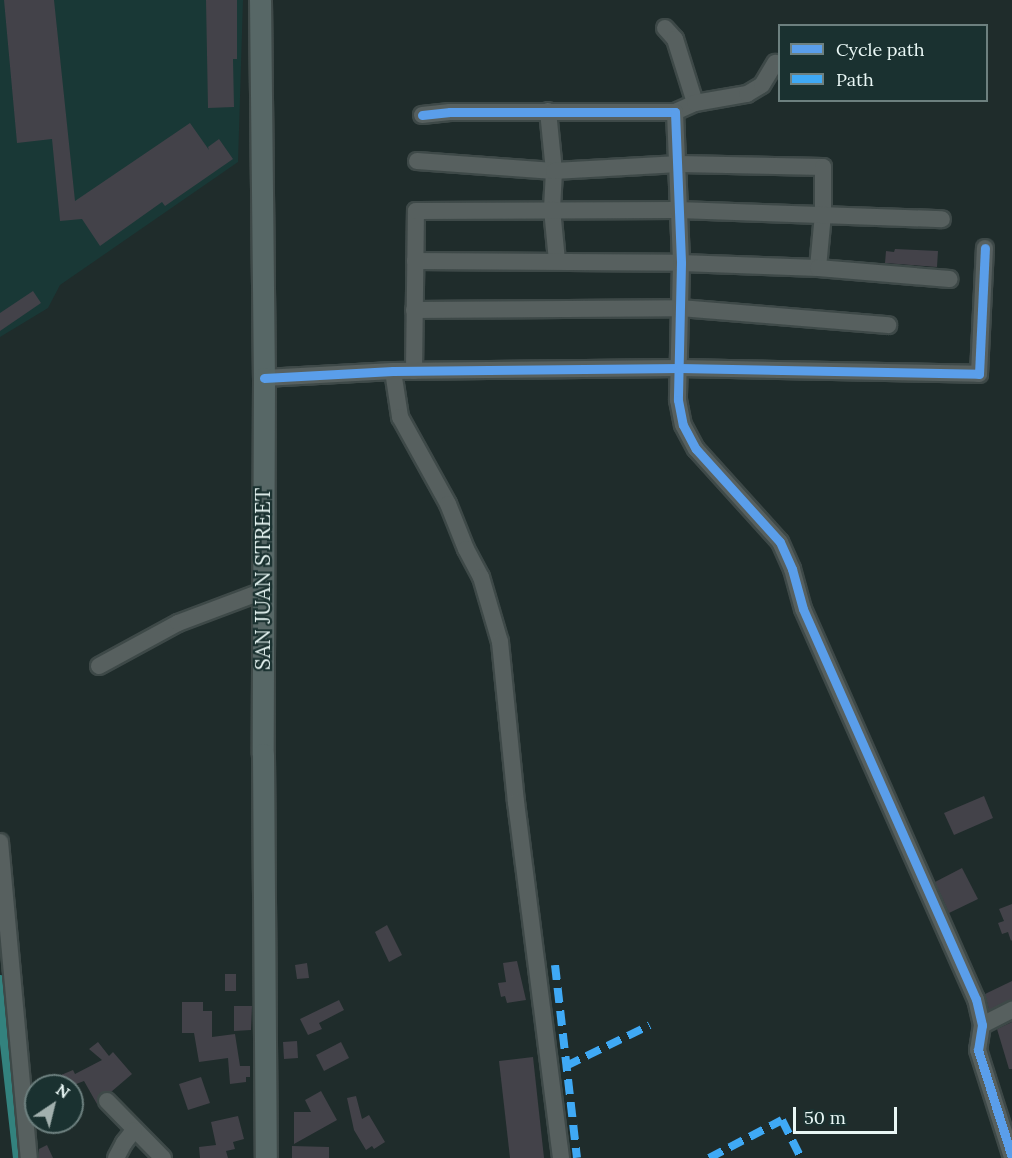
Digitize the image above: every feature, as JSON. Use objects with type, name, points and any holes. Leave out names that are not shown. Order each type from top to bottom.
[{"type":"main road","name":"SAN JUAN STREET","points":[[260,0],[264,378],[266,1158]]},
{"type":"street","points":[[665,28],[675,39],[695,103]]},
{"type":"street","points":[[422,115],[450,112],[675,112],[695,103],[747,94],[768,78],[775,63]]},
{"type":"street","points":[[548,111],[554,171],[552,209],[557,261]]},
{"type":"street","points":[[675,112],[679,164],[678,210],[681,263],[678,400],[683,425],[696,449],[780,542],[792,569],[803,609],[976,999],[982,1025],[978,1050],[1012,1157]]},
{"type":"street","points":[[417,161],[554,171],[679,164],[824,166],[824,214],[818,268]]},
{"type":"street","points":[[414,371],[416,211],[678,210],[942,219]]},
{"type":"street","points":[[264,378],[393,371],[680,368],[980,374],[985,248]]},
{"type":"street","points":[[415,261],[681,263],[818,268],[950,279]]},
{"type":"street","points":[[414,310],[680,308],[888,325]]},
{"type":"street","points":[[393,371],[399,417],[448,504],[466,549],[481,577],[500,642],[505,672],[516,802],[561,1158]]},
{"type":"street","points":[[99,666],[178,623],[263,591]]},
{"type":"street","points":[[0,842],[9,1028],[29,1158]]},
{"type":"street","points":[[982,1025],[1012,1010]]},
{"type":"street","points":[[107,1101],[163,1158]]},
{"type":"street","points":[[117,1158],[124,1143],[134,1130]]},
{"type":"shaded area","points":[[0,0],[243,0],[238,162],[60,285],[48,308],[0,337]]},
{"type":"building","points":[[4,0],[54,0],[75,201],[190,123],[209,150],[208,147],[219,139],[233,159],[165,206],[162,202],[100,246],[82,219],[60,221],[52,139],[17,143]]},
{"type":"building","points":[[206,0],[237,0],[237,59],[233,59],[234,107],[208,108]]},
{"type":"building","points":[[895,249],[938,251],[937,267],[885,263],[886,251],[894,252]]},
{"type":"building","points":[[33,291],[41,303],[0,331],[0,313]]},
{"type":"building","points":[[984,796],[993,818],[954,835],[944,813]]},
{"type":"building","points":[[962,868],[978,899],[949,913],[935,882]]},
{"type":"building","points":[[1012,904],[1011,941],[1008,932],[1002,934],[998,923],[1004,921],[999,909]]},
{"type":"building","points":[[387,925],[402,955],[389,962],[375,932]]},
{"type":"building","points":[[517,961],[526,1000],[507,1003],[505,996],[501,997],[498,983],[506,982],[503,963]]},
{"type":"building","points":[[307,963],[309,978],[297,979],[295,965]]},
{"type":"building","points":[[225,974],[236,974],[236,991],[225,991]]},
{"type":"building","points":[[1012,981],[1012,1000],[989,1010],[985,994]]},
{"type":"building","points":[[339,1000],[344,1010],[319,1023],[322,1029],[308,1035],[300,1019]]},
{"type":"building","points":[[182,1002],[203,1002],[203,1011],[212,1011],[212,1037],[235,1034],[240,1066],[250,1066],[250,1077],[246,1077],[246,1082],[230,1084],[228,1058],[199,1062],[194,1033],[182,1033]]},
{"type":"building","points":[[234,1006],[252,1006],[251,1030],[234,1031]]},
{"type":"building","points":[[1012,1022],[1012,1069],[1009,1069],[997,1029]]},
{"type":"building","points":[[297,1041],[298,1058],[284,1059],[283,1042]]},
{"type":"building","points":[[98,1042],[109,1056],[113,1052],[132,1074],[111,1092],[100,1093],[97,1104],[84,1081],[84,1074],[75,1074],[102,1060],[89,1049]]},
{"type":"building","points":[[341,1042],[349,1058],[324,1071],[316,1055]]},
{"type":"building","points":[[533,1057],[544,1158],[510,1158],[499,1061]]},
{"type":"building","points":[[73,1070],[75,1074],[63,1074]]},
{"type":"building","points":[[201,1077],[210,1103],[188,1110],[179,1084]]},
{"type":"building","points":[[321,1091],[337,1120],[294,1144],[294,1112],[311,1112],[305,1100]]},
{"type":"building","points":[[356,1096],[362,1119],[369,1115],[385,1142],[374,1149],[372,1146],[366,1150],[354,1130],[347,1098]]},
{"type":"building","points":[[238,1116],[244,1139],[233,1142],[235,1149],[226,1151],[228,1158],[200,1158],[199,1147],[216,1145],[211,1122]]},
{"type":"building","points":[[47,1145],[53,1158],[39,1158],[39,1149]]},
{"type":"building","points":[[292,1146],[329,1147],[329,1158],[292,1158]]},
{"type":"waterway","points":[[0,982],[20,1158]]},
{"type":"marked path","points":[[555,965],[577,1158]]},
{"type":"marked path","points":[[566,1066],[650,1025]]},
{"type":"marked path","points":[[709,1158],[782,1120],[801,1158]]},
{"type":"cycle path","points":[[422,115],[450,112],[675,112],[681,263],[678,400],[683,425],[696,449],[780,542],[792,569],[803,609],[976,999],[982,1025],[978,1050],[1012,1157]]},
{"type":"cycle path","points":[[264,378],[393,371],[680,368],[979,374],[985,248]]}]
